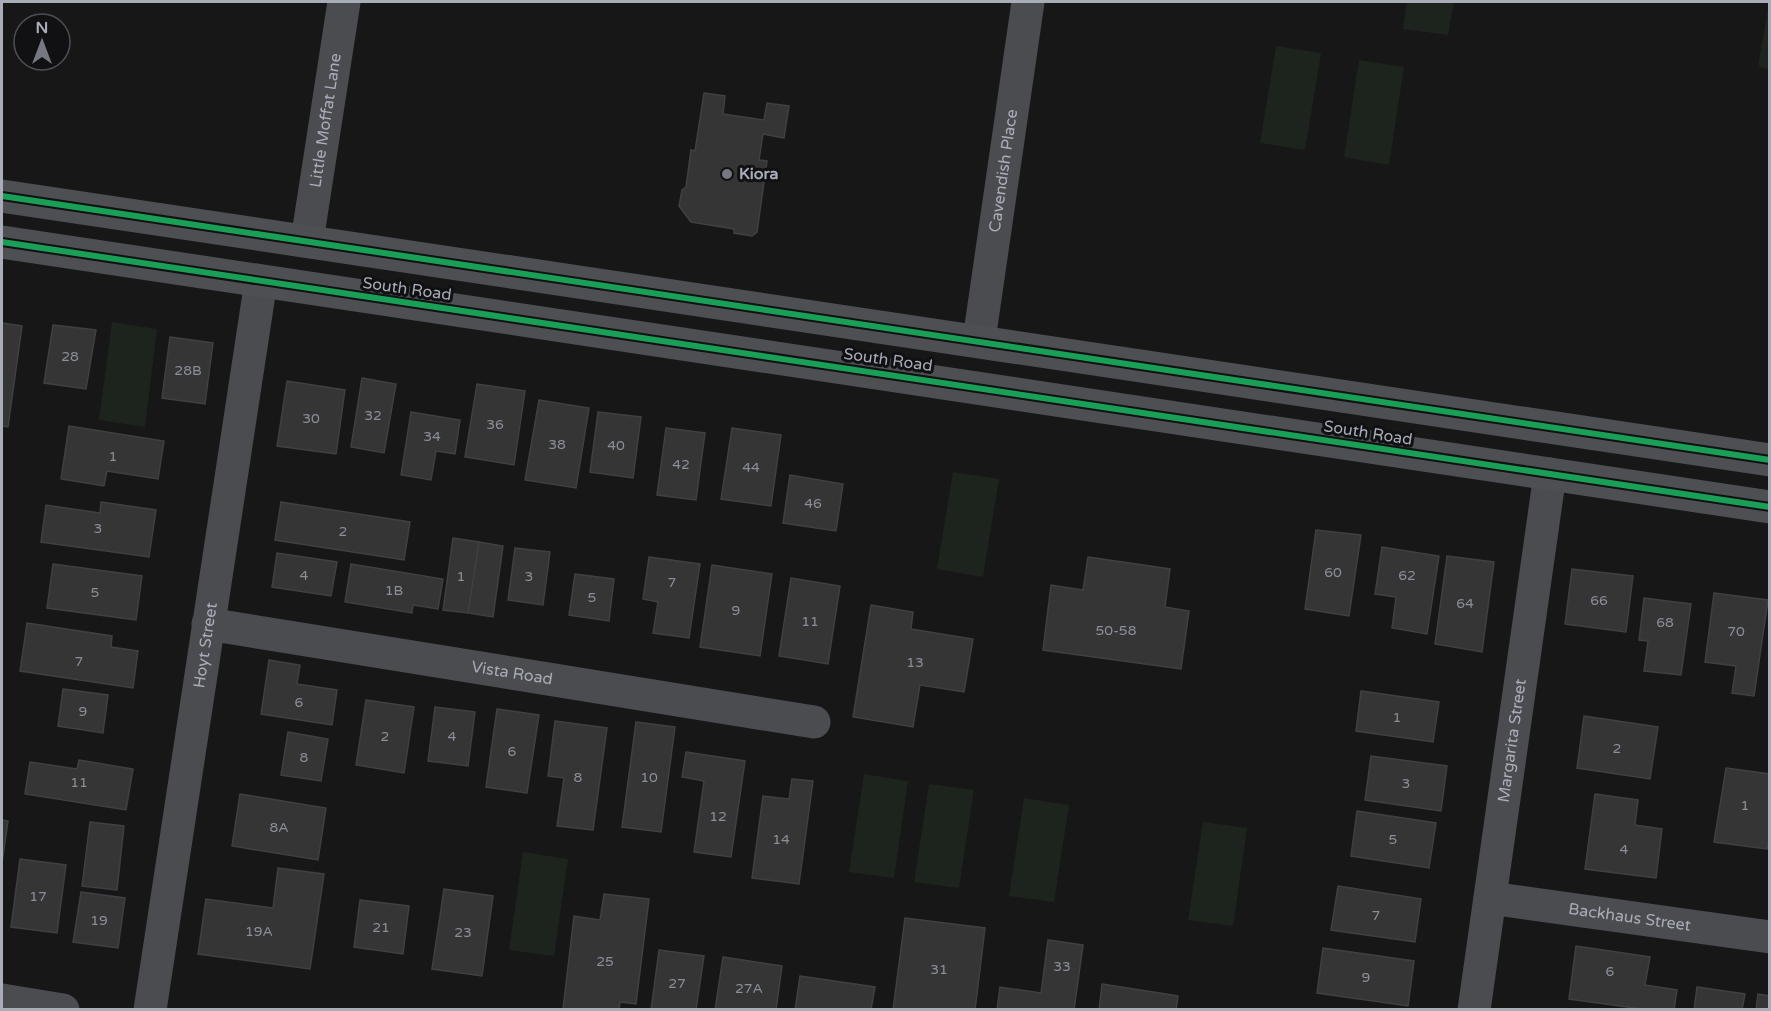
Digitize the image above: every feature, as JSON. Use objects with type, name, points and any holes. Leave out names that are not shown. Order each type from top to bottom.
[{"type":"main road","name":"South Road","points":[[2,196],[979,340],[1770,460]]},
{"type":"main road","points":[[261,281],[267,236]]},
{"type":"main road","name":"South Road","points":[[2,242],[1770,507]]},
{"type":"main road","points":[[1550,474],[1558,428]]},
{"type":"street","name":"Little Moffat Lane","points":[[307,242],[344,2]]},
{"type":"street","name":"Cavendish Place","points":[[979,340],[1028,2]]},
{"type":"street","name":"Hoyt Street","points":[[150,1010],[261,281]]},
{"type":"street","name":"Margarita Street","points":[[1474,1010],[1550,474]]},
{"type":"street","name":"Vista Road","points":[[208,624],[814,722]]},
{"type":"street","name":"Backhaus Street","points":[[1490,898],[1770,937]]},
{"type":"street","points":[[2,1000],[63,1010]]},
{"type":"shaded area","points":[[1407,2],[1454,2],[1448,35],[1403,29]]},
{"type":"shaded area","points":[[1770,2],[1769,69],[1758,67]]},
{"type":"shaded area","points":[[1276,46],[1321,53],[1305,150],[1260,143]]},
{"type":"shaded area","points":[[1359,60],[1404,67],[1389,165],[1344,157]]},
{"type":"shaded area","points":[[112,322],[157,329],[145,427],[99,420]]},
{"type":"shaded area","points":[[953,472],[999,479],[983,577],[937,569]]},
{"type":"shaded area","points":[[864,774],[908,781],[894,878],[849,872]]},
{"type":"shaded area","points":[[929,784],[974,790],[959,888],[914,882]]},
{"type":"shaded area","points":[[1024,798],[1069,805],[1054,902],[1009,896]]},
{"type":"shaded area","points":[[1203,822],[1247,828],[1233,926],[1188,920]]},
{"type":"shaded area","points":[[523,852],[568,859],[554,956],[509,950]]},
{"type":"building","name":"Kiora","points":[[704,93],[725,96],[723,114],[764,120],[767,103],[789,106],[784,138],[763,134],[759,160],[767,161],[757,232],[752,236],[734,233],[734,229],[691,222],[679,206],[682,190],[686,187],[691,150],[695,151]]},
{"type":"building","points":[[2,323],[22,326],[8,427],[2,426]]},
{"type":"building","points":[[53,325],[96,330],[86,389],[44,383]]},
{"type":"building","points":[[170,337],[213,343],[205,404],[162,398]]},
{"type":"building","points":[[362,378],[396,384],[384,453],[351,447]]},
{"type":"building","points":[[287,381],[345,390],[336,454],[277,446]]},
{"type":"building","points":[[477,384],[525,391],[514,465],[465,457]]},
{"type":"building","points":[[539,400],[589,408],[576,488],[525,480]]},
{"type":"building","points":[[411,412],[460,420],[455,454],[436,451],[431,480],[401,475]]},
{"type":"building","points":[[598,412],[641,417],[633,478],[590,472]]},
{"type":"building","points":[[69,426],[164,441],[158,479],[107,471],[104,486],[61,479]]},
{"type":"building","points":[[666,428],[705,433],[696,500],[657,495]]},
{"type":"building","points":[[732,428],[781,435],[771,506],[721,499]]},
{"type":"building","points":[[790,475],[843,484],[836,531],[783,523]]},
{"type":"building","points":[[101,502],[156,510],[149,557],[41,542],[46,505],[100,513]]},
{"type":"building","points":[[281,502],[410,522],[404,560],[275,540]]},
{"type":"building","points":[[1316,530],[1361,535],[1349,616],[1305,609]]},
{"type":"building","points":[[453,538],[479,542],[468,613],[443,610]]},
{"type":"building","points":[[479,542],[503,546],[493,617],[468,613]]},
{"type":"building","points":[[1382,547],[1439,556],[1427,634],[1392,628],[1396,597],[1375,594]]},
{"type":"building","points":[[515,548],[550,552],[543,605],[508,600]]},
{"type":"building","points":[[277,553],[337,562],[331,596],[272,587]]},
{"type":"building","points":[[1447,556],[1494,562],[1482,652],[1435,644]]},
{"type":"building","points":[[649,557],[700,564],[689,638],[653,633],[658,602],[643,599]]},
{"type":"building","points":[[1088,557],[1170,569],[1165,607],[1189,611],[1181,669],[1043,650],[1051,585],[1083,590]]},
{"type":"building","points":[[53,564],[142,576],[136,620],[47,608]]},
{"type":"building","points":[[351,564],[443,579],[438,609],[413,605],[412,613],[345,602]]},
{"type":"building","points":[[712,565],[772,574],[760,656],[700,647]]},
{"type":"building","points":[[1572,569],[1633,576],[1626,632],[1565,624]]},
{"type":"building","points":[[575,574],[614,579],[609,621],[569,615]]},
{"type":"building","points":[[791,578],[840,586],[828,664],[779,656]]},
{"type":"building","points":[[1714,593],[1768,600],[1754,696],[1732,693],[1736,666],[1705,662]]},
{"type":"building","points":[[1644,598],[1691,604],[1681,675],[1644,671],[1648,641],[1639,640]]},
{"type":"building","points":[[871,605],[913,612],[911,629],[973,639],[964,692],[920,685],[913,727],[853,717]]},
{"type":"building","points":[[27,623],[112,636],[111,647],[138,651],[133,688],[20,671]]},
{"type":"building","points":[[269,660],[300,665],[297,684],[337,690],[332,725],[261,714]]},
{"type":"building","points":[[63,689],[108,695],[103,733],[58,726]]},
{"type":"building","points":[[1361,691],[1439,702],[1433,742],[1356,731]]},
{"type":"building","points":[[366,700],[414,707],[404,773],[356,765]]},
{"type":"building","points":[[435,707],[475,712],[468,766],[428,761]]},
{"type":"building","points":[[497,709],[539,715],[527,793],[486,787]]},
{"type":"building","points":[[1584,716],[1658,727],[1650,779],[1577,768]]},
{"type":"building","points":[[555,721],[607,728],[593,830],[557,826],[564,778],[548,776]]},
{"type":"building","points":[[636,722],[675,727],[661,832],[622,827]]},
{"type":"building","points":[[288,732],[328,739],[321,781],[281,775]]},
{"type":"building","points":[[686,752],[745,761],[731,857],[694,852],[704,781],[682,777]]},
{"type":"building","points":[[1371,756],[1447,766],[1441,811],[1365,800]]},
{"type":"building","points":[[79,760],[133,769],[126,810],[25,794],[30,762],[77,769]]},
{"type":"building","points":[[1726,768],[1770,774],[1770,835],[1767,849],[1714,842]]},
{"type":"building","points":[[792,779],[813,781],[799,884],[752,878],[763,796],[789,799]]},
{"type":"building","points":[[240,794],[326,808],[318,860],[232,846]]},
{"type":"building","points":[[1595,794],[1638,800],[1635,825],[1662,829],[1656,878],[1585,869]]},
{"type":"building","points":[[1357,811],[1436,823],[1429,868],[1351,856]]},
{"type":"building","points":[[2,820],[8,821],[2,863]]},
{"type":"building","points":[[90,822],[124,826],[117,890],[82,886]]},
{"type":"building","points":[[20,859],[66,865],[57,933],[11,927]]},
{"type":"building","points":[[278,868],[324,874],[310,969],[198,954],[206,899],[273,908]]},
{"type":"building","points":[[1338,886],[1421,899],[1415,942],[1331,930]]},
{"type":"building","points":[[444,889],[493,896],[482,976],[432,969]]},
{"type":"building","points":[[81,892],[125,898],[118,948],[73,942]]},
{"type":"building","points":[[604,894],[649,899],[636,1004],[620,1002],[619,1010],[563,1009],[574,916],[600,920]]},
{"type":"building","points":[[360,900],[409,906],[403,954],[354,947]]},
{"type":"building","points":[[905,918],[985,928],[975,1010],[893,1010]]},
{"type":"building","points":[[1048,940],[1083,945],[1074,1010],[997,1010],[1000,987],[1041,993]]},
{"type":"building","points":[[1576,946],[1650,957],[1645,985],[1677,990],[1674,1010],[1649,1010],[1569,999]]},
{"type":"building","points":[[1323,948],[1414,961],[1408,1006],[1317,993]]},
{"type":"building","points":[[659,950],[704,956],[696,1010],[651,1010]]},
{"type":"building","points":[[723,957],[782,966],[776,1010],[715,1010]]},
{"type":"building","points":[[800,976],[875,987],[871,1010],[795,1010]]},
{"type":"building","points":[[1102,984],[1178,996],[1176,1010],[1099,1010]]},
{"type":"building","points":[[1697,987],[1745,994],[1742,1010],[1694,1010]]},
{"type":"building","points":[[1758,994],[1770,996],[1770,1010],[1756,1010]]},
{"type":"cycle path","points":[[2,196],[1770,460]]},
{"type":"cycle path","points":[[2,242],[1770,507]]},
{"type":"place","name":"Kiora","points":[[727,174]]}]
